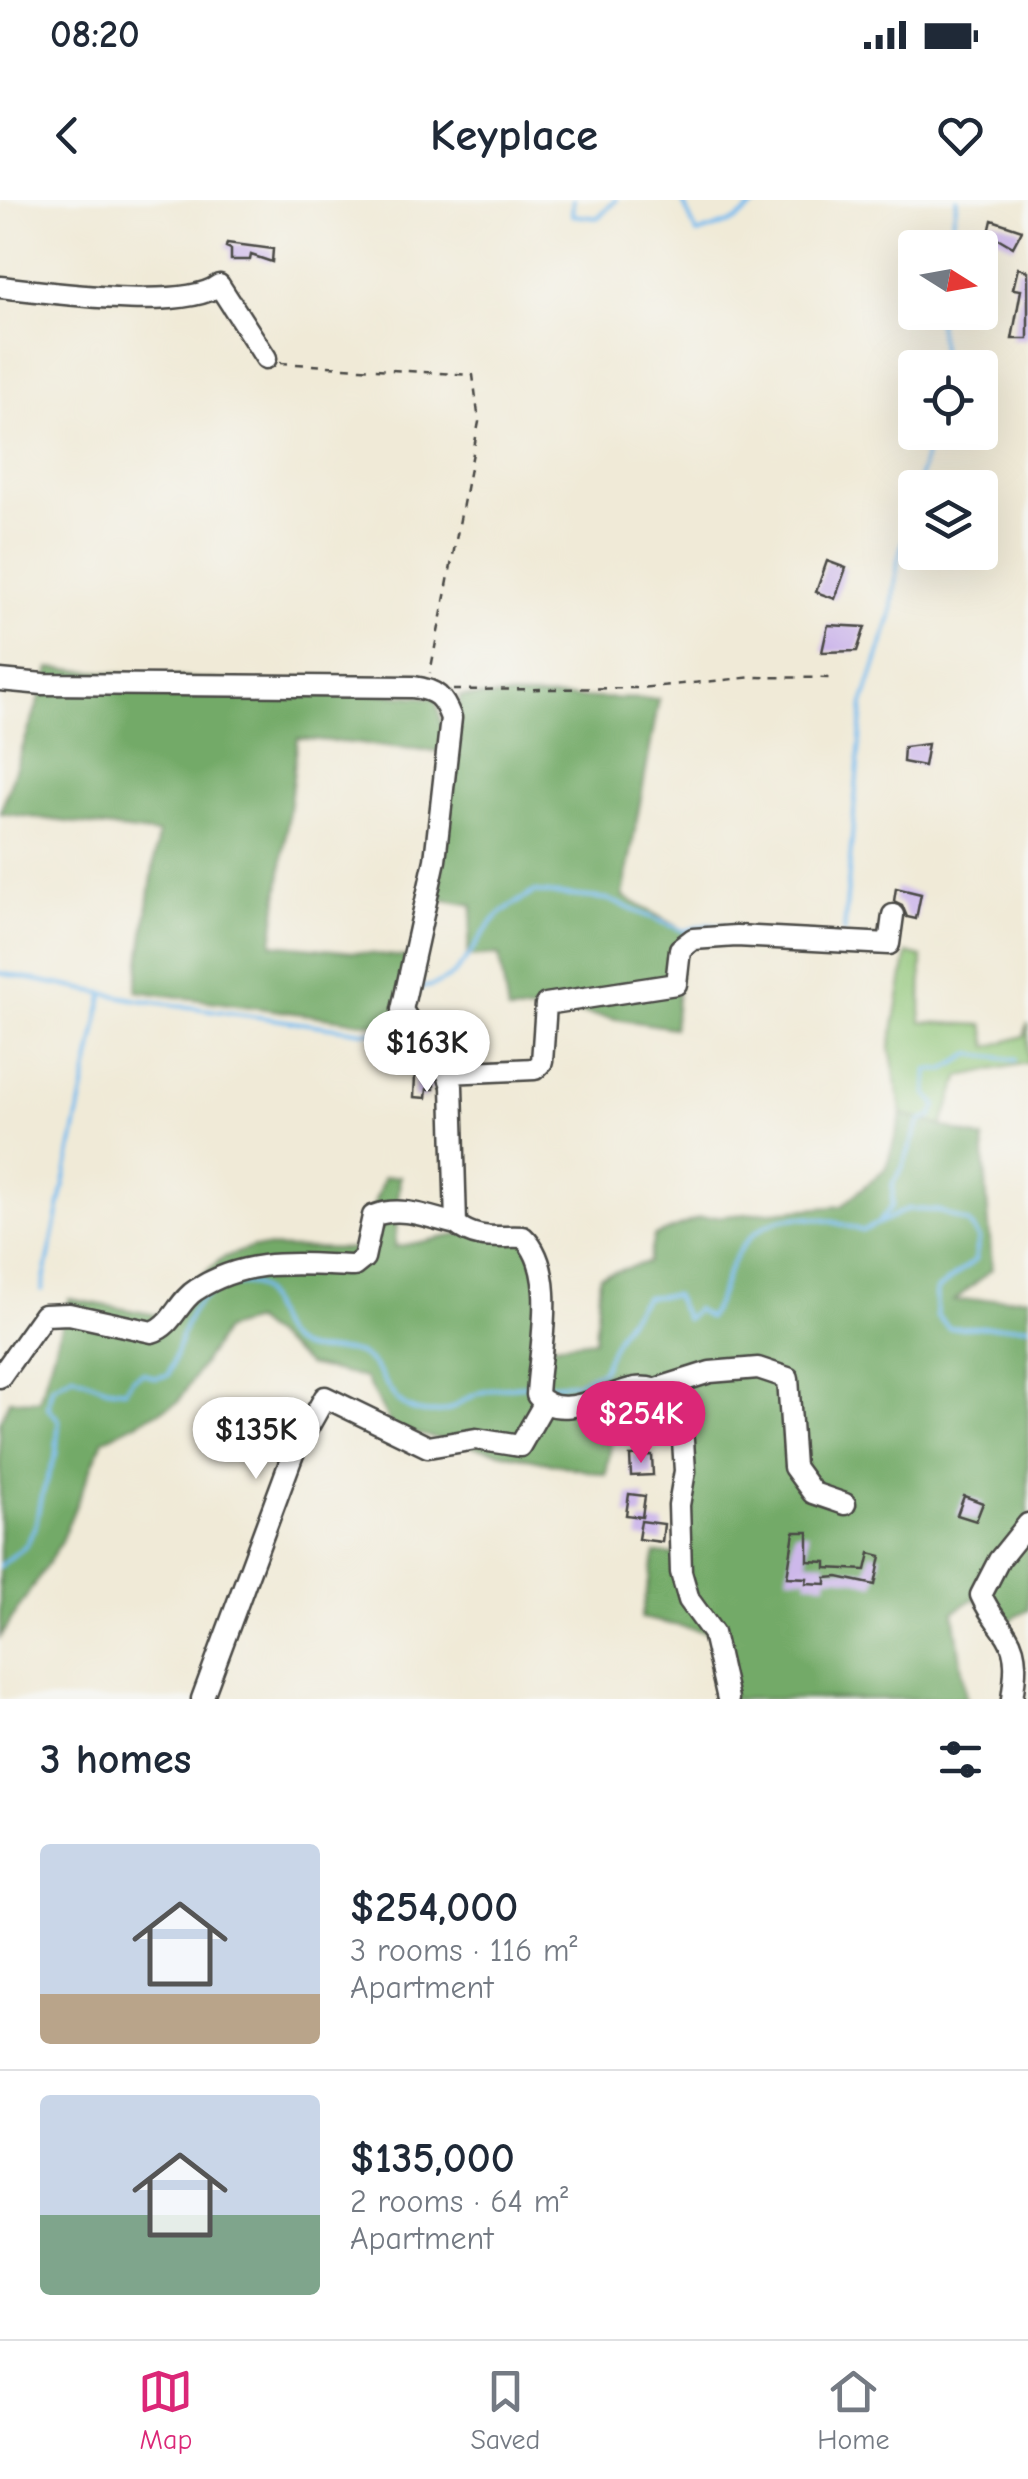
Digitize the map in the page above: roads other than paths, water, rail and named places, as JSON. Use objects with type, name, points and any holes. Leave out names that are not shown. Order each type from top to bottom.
[{"type":"street","points":[[0,287],[119,298],[194,296],[208,293],[219,284],[266,358]]},
{"type":"street","points":[[0,680],[43,684],[353,685],[432,691],[444,699],[451,718],[435,860],[402,1010],[452,1086],[456,1224]]},
{"type":"street","points":[[447,1073],[536,1069],[542,1062],[546,1004],[676,984],[680,949],[693,939],[736,936],[889,944],[893,915]]},
{"type":"street","points":[[0,1377],[44,1315],[69,1314],[152,1332],[163,1329],[192,1292],[225,1274],[258,1264],[354,1266],[364,1258],[373,1216],[388,1210],[406,1210],[456,1224],[466,1233],[482,1238],[523,1236],[535,1248],[541,1265],[544,1334],[537,1395],[544,1404],[576,1405],[710,1372],[758,1368],[788,1378],[794,1467],[813,1493],[845,1504]]},
{"type":"street","points":[[656,1388],[674,1396],[683,1441],[685,1471],[679,1505],[681,1572],[690,1600],[713,1632],[728,1699]]},
{"type":"street","points":[[202,1699],[293,1454],[325,1397],[428,1447],[476,1439],[520,1446],[544,1404]]},
{"type":"street","points":[[1012,1699],[1016,1666],[1009,1638],[991,1618],[981,1596],[998,1560],[1028,1524]]},
{"type":"waterway","points":[[573,200],[572,215],[598,218],[616,200]]},
{"type":"waterway","points":[[682,200],[697,234],[735,221],[762,200]]},
{"type":"waterway","points":[[951,230],[957,200]]},
{"type":"waterway","points":[[939,330],[941,350]]},
{"type":"waterway","points":[[922,470],[926,450]]},
{"type":"waterway","points":[[844,933],[863,704],[891,617],[898,560]]},
{"type":"waterway","points":[[415,994],[420,988],[448,978],[467,959],[490,924],[534,892],[607,899],[684,931],[707,925],[730,927]]},
{"type":"waterway","points":[[0,973],[133,999],[364,1032],[389,1031],[399,1018]]},
{"type":"waterway","points":[[42,1290],[103,996]]},
{"type":"waterway","points":[[879,1222],[892,1206],[893,1183],[920,1121],[932,1117],[937,1106],[927,1094],[928,1070],[944,1070],[971,1054],[1016,1060]]},
{"type":"waterway","points":[[544,1385],[575,1383],[602,1371],[620,1332],[646,1297],[674,1295],[686,1319],[696,1309],[708,1318],[738,1253],[751,1237],[782,1220],[820,1219],[862,1231],[908,1209],[939,1211],[969,1223],[979,1239],[975,1260],[936,1291],[937,1316],[949,1328],[1028,1326]]},
{"type":"waterway","points":[[0,1566],[27,1544],[36,1524],[56,1454],[59,1420],[48,1407],[52,1387],[73,1375],[107,1388],[125,1390],[133,1378],[143,1373],[155,1378],[168,1375],[196,1305],[220,1288],[244,1283],[256,1286],[264,1293],[289,1341],[309,1350],[359,1354],[375,1367],[396,1398],[411,1409],[447,1411],[483,1392],[530,1385]]}]
